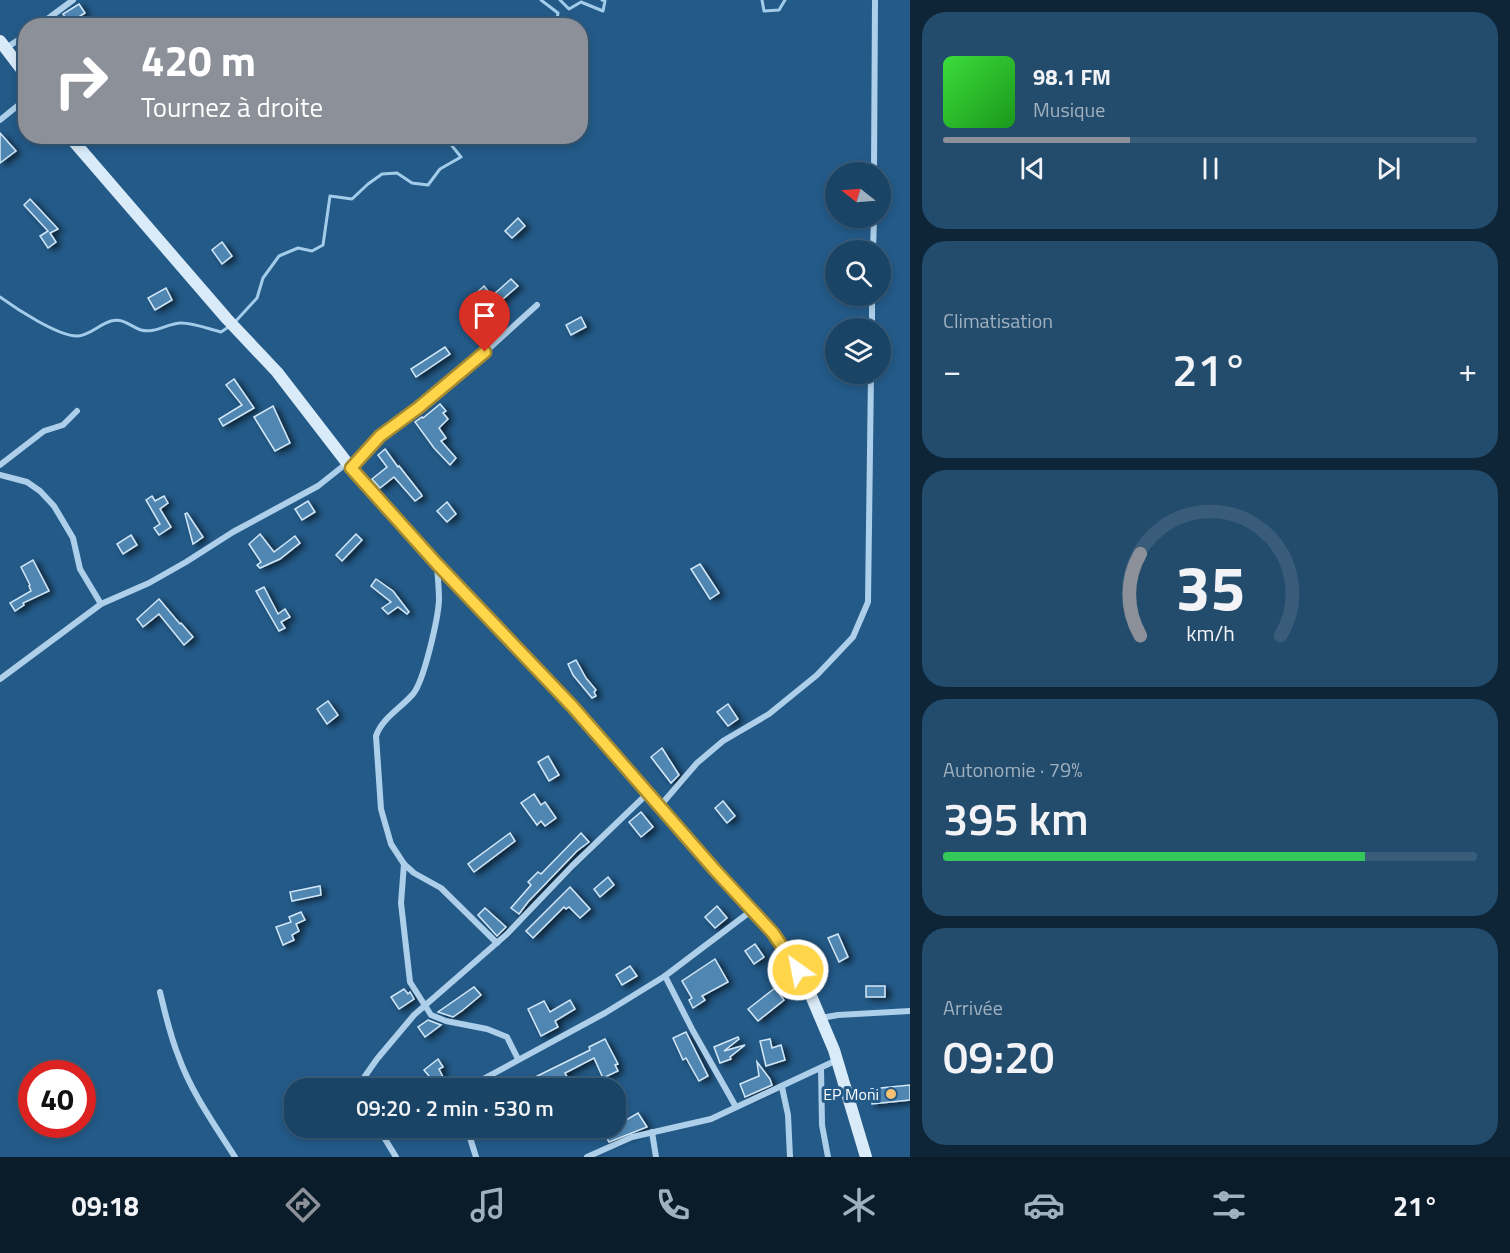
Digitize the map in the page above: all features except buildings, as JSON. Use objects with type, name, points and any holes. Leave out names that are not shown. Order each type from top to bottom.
[{"type":"street","points":[[49,18],[73,0]]},
{"type":"street","points":[[874,162],[875,0]]},
{"type":"street","points":[[18,38],[3,45],[18,65]]},
{"type":"street","points":[[0,120],[18,105]]},
{"type":"street","points":[[76,144],[298,398],[349,466],[437,564],[573,707],[751,911],[773,933],[806,984],[838,1060],[866,1157]]},
{"type":"street","points":[[0,679],[101,604],[149,583],[349,466],[380,436],[472,364],[537,305]]},
{"type":"street","points":[[660,806],[698,763],[723,741],[769,714],[818,675],[853,637],[868,602],[871,384]]},
{"type":"street","points":[[0,465],[44,431],[63,425],[77,411]]},
{"type":"street","points":[[0,475],[27,482],[54,506],[73,538],[80,569],[101,604]]},
{"type":"street","points":[[437,564],[439,600],[421,679],[413,694],[379,727],[376,736],[381,809],[391,844],[404,864],[414,873],[441,888],[497,943]]},
{"type":"street","points":[[364,1078],[414,1015],[497,943],[648,792]]},
{"type":"street","points":[[404,864],[401,903],[410,982],[431,1015],[446,1022],[487,1029],[507,1037],[518,1059]]},
{"type":"street","points":[[484,1078],[605,1013],[665,976],[751,911]]},
{"type":"street","points":[[665,976],[736,1107]]},
{"type":"street","points":[[160,992],[177,1054],[186,1075],[208,1116],[235,1157]]},
{"type":"street","points":[[820,1018],[910,1011]]},
{"type":"street","points":[[587,1157],[632,1137],[711,1119],[838,1060]]},
{"type":"street","points":[[821,1068],[822,1125],[828,1157]]},
{"type":"street","points":[[782,1087],[788,1115],[790,1157]]},
{"type":"street","points":[[652,1132],[656,1157]]},
{"type":"street","points":[[384,1138],[396,1157]]},
{"type":"street","points":[[470,1138],[476,1157]]},
{"type":"waterway","points":[[541,0],[558,13],[557,18]]},
{"type":"waterway","points":[[560,0],[569,9],[581,2],[603,11],[605,1],[602,0]]},
{"type":"waterway","points":[[762,0],[764,11],[779,10],[785,0]]},
{"type":"waterway","points":[[235,322],[257,298],[263,278],[279,256],[298,248],[312,251],[323,245],[330,196],[352,199],[382,174],[397,173],[412,183],[428,185],[440,169],[461,157],[450,144]]},
{"type":"waterway","points":[[0,297],[38,321],[70,335],[82,335],[107,322],[116,320],[146,331],[181,323],[221,332],[230,326]]},
{"type":"place","name":"EP Moni","points":[[891,1094]]},
{"type":"route","points":[[485,352],[418,408],[380,436],[351,468],[437,564],[573,707],[751,911],[773,933],[798,970]]}]
